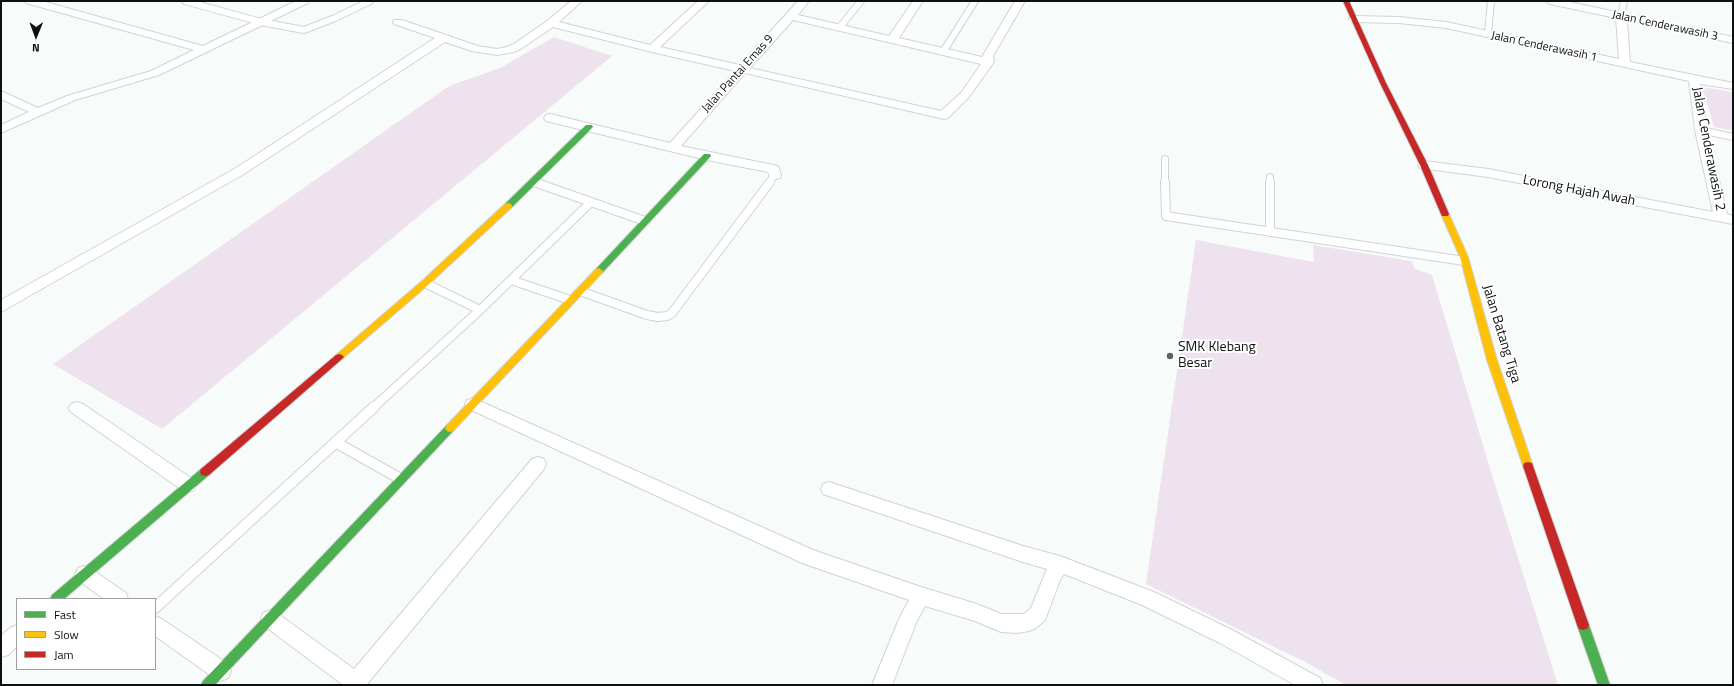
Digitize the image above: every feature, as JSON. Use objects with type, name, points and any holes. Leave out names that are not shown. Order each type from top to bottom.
[{"type":"street","points":[[30,1],[203,49]]},
{"type":"street","points":[[1,129],[71,98],[139,79],[303,1]]},
{"type":"street","points":[[398,22],[476,49],[497,52],[510,50],[518,46],[551,23],[577,1]]},
{"type":"street","points":[[652,49],[704,1]]},
{"type":"street","name":"Jalan Pantai Emas 9","points":[[673,147],[804,1]]},
{"type":"street","points":[[892,40],[918,1]]},
{"type":"street","points":[[551,23],[652,49],[944,115],[965,95],[988,62],[987,56],[1020,1]]},
{"type":"street","name":"Jalan Batang Tiga","points":[[1346,1],[1424,165],[1465,261],[1492,360],[1604,685]]},
{"type":"street","name":"Jalan Cenderawasih 3","points":[[1550,1],[1733,40]]},
{"type":"street","points":[[790,16],[988,62]]},
{"type":"street","points":[[1621,17],[1625,64]]},
{"type":"street","name":"Jalan Cenderawasih 1","points":[[1354,19],[1423,22],[1488,34],[1694,79],[1733,86]]},
{"type":"street","points":[[1,307],[240,171],[443,38]]},
{"type":"street","name":"Jalan Cenderawasih 2","points":[[1694,79],[1701,130],[1727,219]]},
{"type":"street","points":[[1,94],[37,112]]},
{"type":"street","points":[[550,118],[707,156],[774,169],[775,175]]},
{"type":"street","points":[[57,598],[425,283],[534,182],[589,127]]},
{"type":"street","points":[[207,685],[707,156]]},
{"type":"street","name":"Lorong Hajah Awah","points":[[1424,165],[1488,173],[1727,219]]},
{"type":"street","points":[[473,404],[808,557],[921,596],[977,613],[1000,623],[1017,624],[1029,622],[1038,614],[1052,576],[1060,564]]},
{"type":"street","points":[[77,408],[188,485]]},
{"type":"street","points":[[270,619],[357,683],[538,464]]},
{"type":"street","points":[[829,489],[1023,554],[1084,572],[1119,588],[1147,598],[1225,636],[1276,663],[1313,685]]},
{"type":"street","points":[[84,574],[118,598]]},
{"type":"street","points":[[882,685],[908,619],[921,596]]},
{"type":"street","points":[[156,626],[221,671]]},
{"type":"street","points":[[1,648],[16,635]]},
{"type":"lane","points":[[185,1],[261,22],[304,30],[335,18],[370,1]]},
{"type":"lane","points":[[840,27],[861,1]]},
{"type":"lane","points":[[942,52],[975,1]]},
{"type":"lane","points":[[1488,34],[1491,1]]},
{"type":"lane","points":[[1621,17],[1624,1]]},
{"type":"lane","points":[[1701,130],[1733,137]]},
{"type":"lane","points":[[1165,159],[1166,216],[1465,261]]},
{"type":"lane","points":[[580,290],[647,315],[658,317],[667,316],[672,313],[775,175]]},
{"type":"lane","points":[[1270,177],[1270,232]]},
{"type":"lane","points":[[534,182],[645,221]]},
{"type":"lane","points":[[156,607],[480,310],[591,202]]},
{"type":"lane","points":[[511,280],[571,300]]},
{"type":"lane","points":[[425,283],[480,310]]},
{"type":"lane","points":[[336,442],[402,480]]},
{"type":"shaded area","points":[[554,37],[612,56],[162,429],[53,364],[449,86],[500,68]]},
{"type":"shaded area","points":[[1702,87],[1733,92],[1733,131],[1714,127]]},
{"type":"shaded area","points":[[1196,240],[1314,262],[1313,245],[1411,261],[1415,269],[1432,275],[1491,472],[1558,685],[1346,685],[1305,662],[1146,584]]},
{"type":"traffic: fast","points":[[508,206],[589,127]]},
{"type":"traffic: fast","points":[[599,271],[707,156]]},
{"type":"traffic: fast","points":[[207,685],[450,428]]},
{"type":"traffic: fast","points":[[57,598],[205,472]]},
{"type":"traffic: fast","points":[[1583,625],[1604,685]]},
{"type":"traffic: slow","points":[[339,357],[425,283],[508,206]]},
{"type":"traffic: slow","points":[[1445,214],[1464,257],[1492,360],[1528,466]]},
{"type":"traffic: slow","points":[[450,428],[599,271]]},
{"type":"traffic: jam","points":[[1346,1],[1383,83],[1424,165],[1445,214]]},
{"type":"traffic: jam","points":[[205,472],[339,357]]},
{"type":"traffic: jam","points":[[1528,466],[1583,625]]},
{"type":"place","name":"SMK Klebang Besar","points":[[1170,356]]}]
